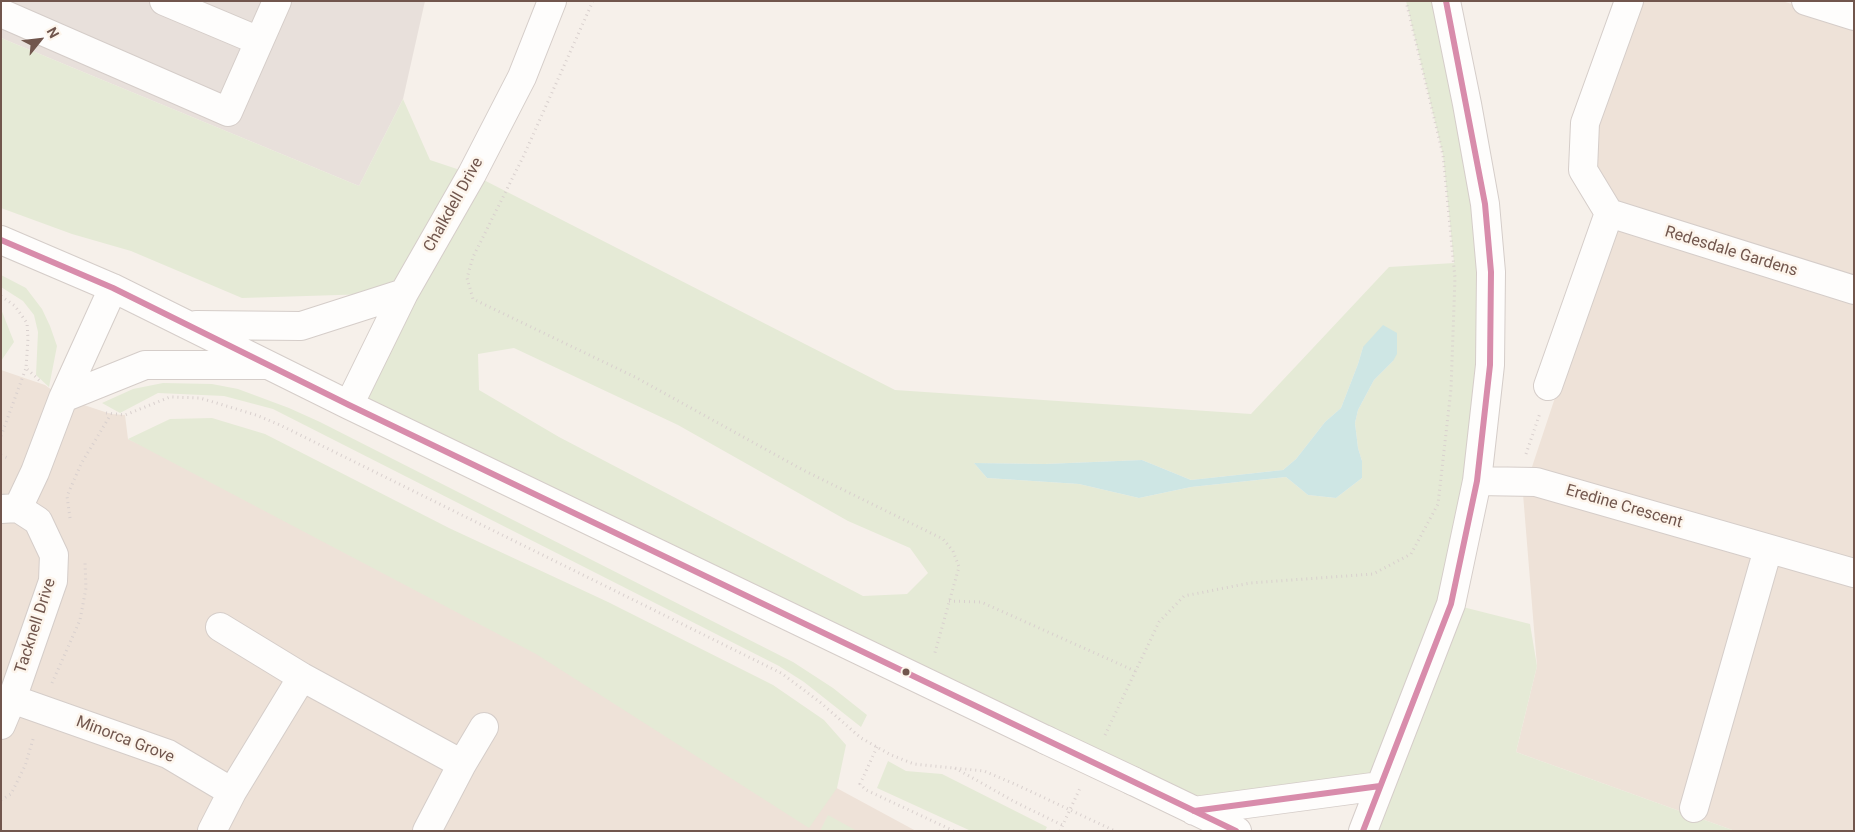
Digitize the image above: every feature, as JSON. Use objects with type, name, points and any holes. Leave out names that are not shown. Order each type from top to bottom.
[{"type":"street","points":[[164,1],[259,41]]},
{"type":"street","points":[[1,13],[228,112],[277,1]]},
{"type":"street","points":[[1363,831],[1451,604],[1477,481],[1490,365],[1491,272],[1485,204],[1468,104],[1446,1]]},
{"type":"street","points":[[1806,1],[1854,16]]},
{"type":"street","name":"Chalkdell Drive","points":[[349,405],[404,293],[472,174],[522,77],[548,2]]},
{"type":"street","points":[[1548,386],[1608,213],[1583,170],[1585,123],[1627,2]]},
{"type":"street","name":"Redesdale Gardens","points":[[1608,213],[1854,290]]},
{"type":"street","points":[[1,240],[113,288],[349,405],[1237,831]]},
{"type":"street","name":"Tacknell Drive","points":[[1,725],[12,699],[53,581],[54,554],[38,521],[10,508],[34,472],[63,398],[113,288]]},
{"type":"street","points":[[189,325],[301,326],[404,293]]},
{"type":"street","points":[[63,398],[145,365],[270,365]]},
{"type":"street","name":"Eredine Crescent","points":[[1477,481],[1536,482],[1854,574]]},
{"type":"street","points":[[1694,808],[1768,549]]},
{"type":"street","points":[[220,627],[302,677],[462,764]]},
{"type":"street","points":[[212,831],[232,792],[302,677]]},
{"type":"street","name":"Minorca Grove","points":[[12,699],[168,754],[232,792]]},
{"type":"street","points":[[427,831],[462,764],[484,727]]},
{"type":"street","points":[[1194,811],[1380,786]]},
{"type":"path","points":[[593,1],[524,155],[473,257],[467,278],[474,299],[635,377],[803,470],[942,539],[953,551],[959,567],[948,602],[928,683]]},
{"type":"path","points":[[1103,740],[1159,622],[1184,596],[1250,583],[1373,574],[1411,554],[1438,504],[1451,389],[1455,278],[1443,154],[1406,1]]},
{"type":"path","points":[[1,296],[15,306],[27,323],[28,339],[26,368],[1,436]]},
{"type":"path","points":[[26,368],[45,386],[63,398],[111,414],[125,415],[170,398],[200,398],[256,414],[781,673],[822,703],[861,738],[891,755],[914,764],[984,771],[1115,831]]},
{"type":"path","points":[[1518,482],[1548,386]]},
{"type":"path","points":[[948,602],[981,602],[1136,672]]},
{"type":"path","points":[[877,747],[860,784],[866,790],[954,831]]},
{"type":"path","points":[[954,767],[1015,802],[1062,825]]},
{"type":"path","points":[[1060,831],[1083,782]]},
{"type":"shaded area","points":[[1,1],[425,1],[403,99],[359,186],[1,38]]},
{"type":"shaded area","points":[[1636,1],[1782,1],[1854,23],[1854,831],[1735,831],[1516,752],[1537,666],[1523,494],[1618,208],[1593,168],[1590,126]]},
{"type":"shaded area","points":[[1,370],[45,385],[63,398],[111,414],[125,415],[128,439],[578,648],[916,831],[1,831]]},
{"type":"green space","points":[[1406,1],[1446,1],[1491,272],[1451,604],[1530,624],[1537,666],[1516,752],[1735,831],[1363,831],[1380,787],[1194,811],[349,405],[403,293],[242,298],[131,251],[72,234],[1,208],[1,38],[359,186],[403,99],[430,160],[472,174],[895,390],[1251,414],[1389,267],[1454,263],[1443,155]],"holes":[[[1363,347],[1393,361],[1374,380],[1358,410],[1355,423],[1358,448],[1362,461],[1362,478],[1336,498],[1308,495],[1286,477],[1191,487],[1139,498],[1079,484],[987,478],[974,463],[1045,464],[1142,460],[1191,480],[1283,470],[1296,459],[1325,422],[1341,408]],[[514,348],[678,425],[848,521],[910,548],[928,573],[907,594],[863,596],[559,437],[479,390],[478,354]]]},
{"type":"green space","points":[[1,275],[26,288],[42,309],[50,326],[57,346],[49,387],[36,375],[38,332],[34,315],[23,301],[1,287]]},
{"type":"green space","points":[[1,309],[14,342],[1,361]]},
{"type":"green space","points":[[163,383],[212,384],[238,389],[320,422],[793,662],[833,688],[867,715],[861,727],[804,682],[779,666],[273,409],[224,396],[158,393],[120,413],[102,403],[133,389]]},
{"type":"green space","points":[[212,418],[265,434],[449,528],[608,602],[773,685],[824,720],[846,745],[837,788],[809,828],[536,654],[128,439],[170,419]]},
{"type":"green space","points":[[888,761],[906,771],[942,774],[1047,827],[1045,831],[971,831],[877,788]]},
{"type":"green space","points":[[828,815],[857,831],[820,831]]},
{"type":"water","points":[[1383,325],[1397,333],[1397,354],[1393,361],[1374,380],[1358,410],[1355,423],[1358,448],[1362,461],[1362,478],[1336,498],[1308,495],[1286,477],[1191,487],[1139,498],[1079,484],[987,478],[974,463],[1045,464],[1142,460],[1191,480],[1283,470],[1296,459],[1325,422],[1341,408],[1363,347]]},
{"type":"transit line","points":[[1363,831],[1451,604],[1477,481],[1490,365],[1491,272],[1485,204],[1446,1]]},
{"type":"transit line","points":[[1,240],[113,288],[349,405],[1236,831]]},
{"type":"transit line","points":[[1194,811],[1380,786]]}]
